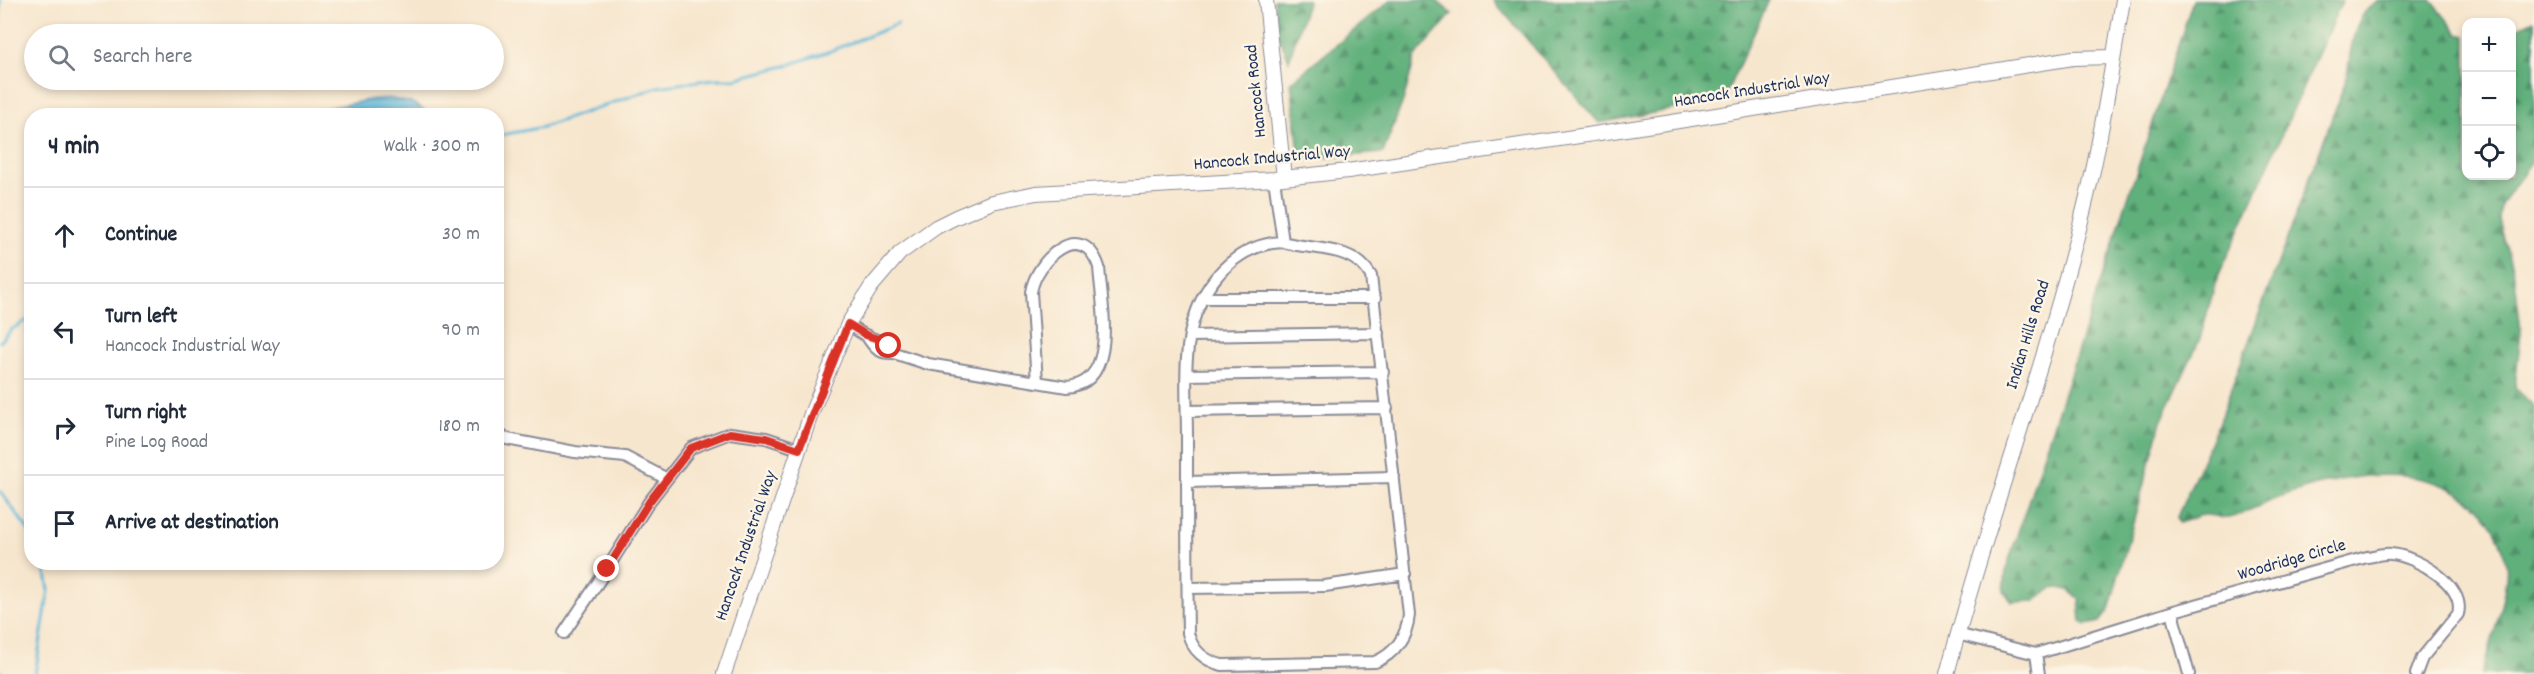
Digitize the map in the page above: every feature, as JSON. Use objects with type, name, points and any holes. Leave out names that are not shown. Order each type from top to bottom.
[{"type":"street","name":"Hancock Road","points":[[1266,0],[1279,178]]},
{"type":"street","name":"Indian Hills Road","points":[[1947,674],[1957,634],[2063,288],[2092,176],[2122,0]]},
{"type":"street","name":"Hancock Industrial Way","points":[[724,674],[799,449],[848,324],[871,287],[900,253],[936,227],[992,202],[1036,193],[1279,178],[1348,171],[1625,130],[2073,58],[2113,57]]},
{"type":"street","points":[[1279,178],[1283,242]]},
{"type":"street","points":[[1283,242],[1355,257],[1371,276],[1408,603],[1408,625],[1398,644],[1384,658],[1375,662],[1222,665],[1210,662],[1196,650],[1190,640],[1187,375],[1196,311],[1226,267],[1243,252],[1263,244],[1283,242]]},
{"type":"street","points":[[848,324],[866,335],[873,347],[880,352],[1036,382],[1067,387],[1077,386],[1091,378],[1100,361],[1103,349],[1099,267],[1096,258],[1081,245],[1072,243],[1054,253],[1033,281],[1031,292],[1036,382]]},
{"type":"street","points":[[1203,298],[1375,298]]},
{"type":"street","points":[[1191,336],[1378,333]]},
{"type":"street","points":[[1187,375],[1383,372]]},
{"type":"street","points":[[1187,411],[1387,408]]},
{"type":"street","points":[[564,633],[649,502],[691,448],[730,433],[766,438],[799,449]]},
{"type":"street","points":[[504,437],[575,452],[625,458],[667,479]]},
{"type":"street","points":[[1187,482],[1394,477]]},
{"type":"street","name":"Woodridge Circle","points":[[2036,654],[2174,611],[2367,556],[2389,554],[2408,557],[2426,566],[2459,597],[2458,614],[2422,658],[2416,674]]},
{"type":"street","points":[[1188,588],[1325,586],[1405,574]]},
{"type":"street","points":[[2174,611],[2189,674]]},
{"type":"street","points":[[1957,634],[2036,654],[2040,674]]},
{"type":"green space","points":[[1274,0],[1308,0],[1289,60],[1279,37]]},
{"type":"green space","points":[[1391,0],[1436,0],[1452,14],[1415,57],[1404,98],[1383,153],[1300,160],[1291,82]]},
{"type":"green space","points":[[1493,0],[1769,0],[1723,100],[1599,123]]},
{"type":"green space","points":[[2193,0],[2342,1],[2216,281],[2200,339],[2161,422],[2109,610],[2100,622],[2086,625],[2081,621],[2079,599],[2068,590],[2054,587],[2035,601],[2012,602],[2004,591],[2006,569]]},
{"type":"green space","points":[[2378,0],[2431,0],[2458,33],[2462,34],[2462,180],[2516,180],[2516,28],[2534,20],[2534,160],[2501,206],[2499,220],[2515,279],[2521,331],[2515,388],[2534,406],[2534,674],[2481,674],[2502,602],[2506,563],[2498,536],[2484,515],[2467,498],[2446,486],[2422,479],[2371,476],[2305,488],[2228,518],[2202,515],[2179,523],[2177,517],[2217,427],[2346,80],[2357,25]]},
{"type":"water","points":[[389,98],[413,103],[421,108],[327,108]]},
{"type":"waterway","points":[[0,0],[0,25]]},
{"type":"waterway","points":[[504,134],[543,127],[658,87],[713,79],[734,79],[785,66],[898,24]]},
{"type":"waterway","points":[[0,342],[11,330],[24,322]]},
{"type":"waterway","points":[[0,491],[24,524]]},
{"type":"waterway","points":[[35,674],[49,590],[45,570]]},
{"type":"route","points":[[607,569],[649,502],[691,448],[730,433],[766,438],[799,449],[848,324],[889,346]]}]
